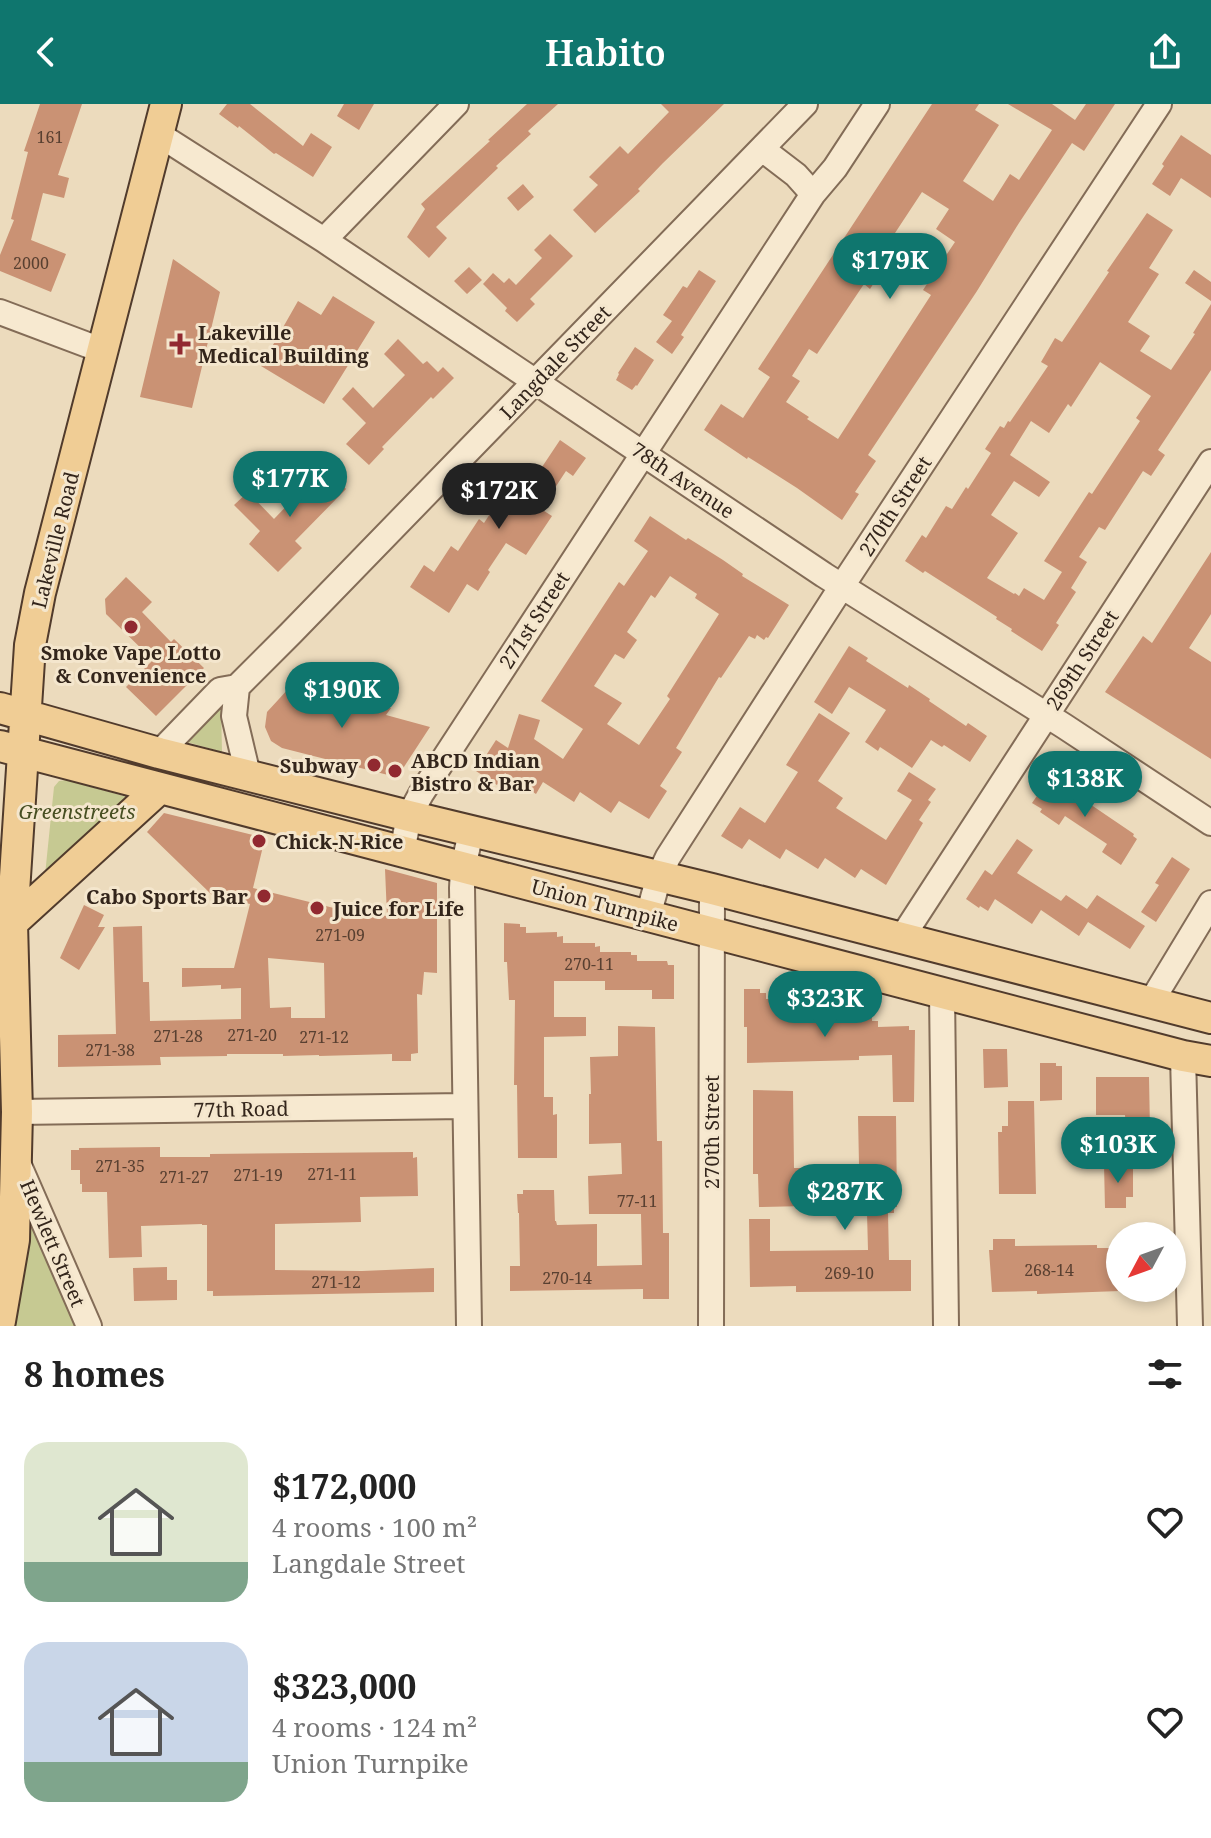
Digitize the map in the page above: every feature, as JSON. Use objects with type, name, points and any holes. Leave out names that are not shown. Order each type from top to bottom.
[{"type":"main road","name":"Lakeville Road","points":[[0,1321],[14,1240],[17,1161],[12,923],[13,711],[101,350],[166,104]]},
{"type":"main road","name":"Union Turnpike","points":[[13,711],[159,753],[712,889],[1211,1018]]},
{"type":"main road","name":"Union Turnpike","points":[[12,750],[1197,1058]]},
{"type":"main road","points":[[12,923],[160,788]]},
{"type":"street","points":[[324,240],[456,104]]},
{"type":"street","name":"Langdale Street","points":[[159,753],[220,690],[237,687],[805,104]]},
{"type":"street","name":"271st Street","points":[[402,852],[409,816],[428,784],[813,194],[835,168],[877,104]]},
{"type":"street","name":"270th Street","points":[[648,916],[659,876],[668,857],[1159,104]]},
{"type":"street","name":"78th Avenue","points":[[158,134],[324,240],[842,586],[1211,823]]},
{"type":"street","points":[[762,149],[796,175],[813,194]]},
{"type":"street","points":[[0,312],[101,350]]},
{"type":"street","name":"269th Street","points":[[901,939],[1211,462]]},
{"type":"street","points":[[237,687],[234,716],[248,775]]},
{"type":"street","points":[[469,1326],[463,868],[471,832]]},
{"type":"street","name":"270th Street","points":[[711,1326],[712,889]]},
{"type":"street","points":[[1151,1002],[1211,903]]},
{"type":"street","points":[[942,993],[946,1326]]},
{"type":"street","points":[[1190,1326],[1197,1058]]},
{"type":"street","name":"77th Road","points":[[17,1112],[465,1106]]},
{"type":"street","name":"Hewlett Street","points":[[17,1161],[89,1326]]},
{"type":"green space","points":[[221,706],[222,752],[187,742]]},
{"type":"green space","name":"Greenstreets","points":[[67,780],[127,797],[45,875],[54,787],[59,781]]},
{"type":"green space","points":[[17,1161],[88,1326],[0,1326]]},
{"type":"building","points":[[40,104],[82,104],[58,175],[69,178],[64,198],[43,193],[31,240],[66,254],[51,292],[0,271],[0,255],[14,220],[11,219],[28,152],[24,151]]},
{"type":"building","points":[[227,104],[250,104],[303,146],[311,133],[332,147],[313,177],[274,154],[219,114]]},
{"type":"building","points":[[344,104],[374,104],[359,130],[337,116]]},
{"type":"building","points":[[527,104],[558,104],[528,131],[531,134],[496,166],[498,168],[436,227],[447,238],[429,258],[407,237],[425,209],[421,204]]},
{"type":"building","points":[[661,104],[724,104],[595,233],[573,210],[598,185],[589,177],[620,146],[628,154],[669,112]]},
{"type":"building","points":[[932,104],[979,104],[975,110],[999,125],[963,181],[993,201],[1010,174],[1019,180],[1052,130],[1008,104],[1052,104],[1075,120],[1086,104],[1115,104],[1084,151],[1072,143],[1019,223],[868,455],[876,461],[855,492],[859,494],[842,520],[704,430],[721,404],[743,418],[770,377],[758,369]],"holes":[[[922,192],[949,209],[936,229],[955,242],[923,290],[931,295],[838,439],[786,402],[800,381],[792,376],[809,349],[817,354],[864,284],[870,289],[892,255],[889,252],[900,236],[895,233]]]},
{"type":"building","points":[[1181,135],[1211,155],[1211,198],[1181,178],[1170,196],[1152,184]]},
{"type":"building","points":[[523,184],[534,197],[518,211],[507,198]]},
{"type":"building","points":[[1147,213],[1173,230],[1149,268],[1159,274],[1128,322],[1150,336],[1140,351],[1171,370],[1211,304],[1211,370],[1158,450],[1165,455],[1151,476],[1143,471],[1105,530],[1099,527],[1079,557],[1087,562],[1071,588],[1076,592],[1042,651],[1011,631],[997,617],[905,561],[922,535],[926,538],[946,506],[952,509],[966,487],[968,489],[991,453],[985,449],[1000,426],[1004,428],[1010,422],[1048,366],[1041,362],[1055,338],[1062,342]],"holes":[[[1100,362],[1151,396],[1136,418],[1140,421],[1044,561],[1062,572],[1044,600],[1024,588],[1019,596],[987,578],[1018,533],[991,515],[1014,481],[1039,497],[1050,482],[1010,455],[1031,421],[1049,433],[1068,404],[1071,407]]]},
{"type":"building","points":[[550,234],[573,256],[530,299],[535,304],[517,322],[483,284],[493,273],[504,283],[509,278],[516,285],[542,258],[534,250]]},
{"type":"building","name":"Lakeville Medical Building","points":[[173,259],[220,292],[192,408],[140,397]]},
{"type":"building","points":[[469,267],[482,280],[467,294],[454,281]]},
{"type":"building","points":[[699,270],[716,281],[672,354],[656,342],[672,321],[663,315],[683,286],[687,288]]},
{"type":"building","points":[[1194,270],[1211,282],[1211,301],[1185,283]]},
{"type":"building","points":[[333,296],[375,322],[324,404],[261,366],[298,301],[321,315]]},
{"type":"building","points":[[398,339],[423,364],[427,361],[438,372],[443,367],[454,378],[382,447],[384,449],[369,465],[346,444],[366,423],[342,399],[353,387],[373,408],[405,375],[384,354]]},
{"type":"building","points":[[635,347],[654,360],[632,390],[616,380]]},
{"type":"building","points":[[560,440],[586,458],[573,476],[566,471],[541,509],[552,516],[526,555],[506,543],[478,591],[467,584],[449,613],[410,587],[424,565],[434,572],[451,546],[458,551],[479,519],[484,523],[529,463],[540,470]]},
{"type":"building","points":[[324,467],[346,489],[295,541],[302,548],[278,572],[249,544],[260,531],[234,505],[248,492],[274,519]]},
{"type":"building","points":[[650,516],[789,605],[768,638],[764,640],[757,635],[755,639],[749,636],[719,677],[676,748],[682,752],[660,786],[667,791],[649,819],[619,801],[611,813],[580,792],[574,802],[543,782],[536,794],[505,773],[497,785],[476,771],[496,740],[508,748],[519,714],[540,720],[534,739],[563,759],[583,729],[541,701],[619,582],[624,586],[648,551],[634,541]],"holes":[[[670,576],[697,594],[695,598],[719,614],[667,696],[670,699],[639,745],[607,724],[622,703],[594,686],[615,654],[624,659],[637,640],[627,632],[651,595],[655,598]]]},
{"type":"building","points":[[1211,552],[1211,614],[1189,648],[1211,662],[1211,759],[1105,692],[1143,636],[1152,643]]},
{"type":"building","points":[[126,577],[152,602],[142,612],[171,642],[174,639],[204,668],[156,716],[126,687],[153,660],[106,614],[105,599]]},
{"type":"building","points":[[849,646],[868,658],[866,661],[908,688],[909,685],[966,726],[968,723],[987,736],[970,762],[931,740],[912,768],[880,747],[878,751],[865,742],[886,710],[849,687],[832,714],[814,702]]},
{"type":"building","points":[[301,675],[334,699],[337,695],[391,708],[386,715],[430,727],[400,773],[392,776],[282,748],[271,741],[265,727],[267,712]]},
{"type":"building","points":[[819,713],[850,733],[818,781],[843,798],[836,808],[886,840],[912,800],[897,791],[909,772],[936,789],[919,820],[923,823],[886,885],[861,869],[855,878],[825,858],[818,869],[786,849],[780,859],[749,839],[742,849],[721,836],[740,807],[765,823],[798,772],[786,765]]},
{"type":"building","points":[[1050,777],[1134,834],[1137,839],[1121,865],[1102,852],[1107,844],[1065,816],[1059,825],[1032,803]]},
{"type":"building","points":[[164,813],[265,838],[253,888],[350,912],[387,916],[385,869],[437,883],[437,973],[424,972],[422,995],[417,994],[418,1053],[411,1054],[411,1061],[392,1061],[392,1054],[227,1054],[160,1057],[161,1065],[58,1067],[58,1035],[116,1034],[113,927],[142,926],[143,982],[149,982],[150,1021],[241,1019],[241,988],[221,989],[221,985],[182,987],[182,968],[234,968],[250,904],[212,895],[147,832]],"holes":[[[268,958],[324,963],[325,1018],[291,1018],[291,1007],[270,1008]]]},
{"type":"building","points":[[1017,839],[1033,850],[1017,873],[1061,901],[1066,895],[1087,909],[1097,895],[1145,926],[1130,949],[1088,922],[1079,936],[1041,910],[1032,924],[995,899],[988,911],[966,899],[985,870],[992,875]]},
{"type":"building","points":[[1172,857],[1190,869],[1156,922],[1141,912],[1159,885],[1155,883]]},
{"type":"building","points":[[84,905],[104,915],[98,927],[105,927],[79,970],[60,958]]},
{"type":"building","points":[[504,923],[520,924],[520,927],[526,927],[526,933],[557,932],[557,937],[563,936],[563,943],[595,943],[595,947],[600,946],[600,952],[631,952],[631,955],[637,955],[637,961],[667,961],[668,965],[674,965],[674,999],[652,999],[652,990],[605,990],[605,981],[554,981],[554,1017],[586,1017],[586,1036],[544,1037],[544,1097],[553,1097],[553,1115],[557,1114],[557,1158],[518,1158],[517,1085],[514,1085],[515,1000],[509,1000],[507,962],[504,962]]},
{"type":"building","points":[[744,989],[760,989],[760,993],[766,993],[766,999],[797,998],[797,1003],[804,1003],[804,1013],[840,1012],[840,1018],[872,1017],[872,1021],[878,1021],[878,1027],[909,1026],[909,1030],[915,1030],[914,1102],[893,1102],[892,1055],[859,1056],[859,1060],[747,1063]]},
{"type":"building","points":[[618,1026],[655,1027],[657,1141],[662,1141],[663,1233],[669,1233],[669,1299],[643,1299],[643,1289],[510,1291],[510,1266],[520,1266],[517,1194],[523,1194],[523,1190],[554,1190],[557,1225],[597,1224],[597,1266],[642,1265],[641,1214],[589,1214],[588,1176],[622,1174],[621,1143],[589,1144],[590,1057],[618,1056]]},
{"type":"building","points":[[983,1049],[1007,1049],[1008,1087],[984,1088]]},
{"type":"building","points":[[1040,1063],[1062,1066],[1062,1100],[1040,1101]]},
{"type":"building","points":[[1096,1077],[1149,1077],[1150,1130],[1147,1131],[1147,1144],[1127,1144],[1125,1115],[1096,1115]]},
{"type":"building","points":[[753,1090],[793,1091],[794,1168],[824,1168],[825,1214],[805,1214],[806,1206],[759,1207],[758,1174],[753,1174]]},
{"type":"building","points":[[1008,1101],[1034,1101],[1036,1194],[999,1194],[998,1132],[1002,1132],[1002,1126],[1008,1126]]},
{"type":"building","points":[[858,1116],[896,1116],[897,1207],[894,1207],[894,1213],[888,1213],[889,1260],[911,1260],[911,1291],[796,1292],[796,1286],[750,1287],[749,1219],[770,1219],[770,1251],[868,1250],[867,1213],[860,1213]]},
{"type":"building","points":[[160,1147],[160,1157],[413,1152],[413,1158],[417,1157],[418,1196],[360,1197],[361,1222],[275,1224],[275,1270],[434,1268],[434,1292],[213,1296],[213,1291],[207,1291],[207,1225],[202,1224],[141,1226],[142,1257],[109,1258],[107,1192],[82,1192],[80,1170],[71,1170],[71,1150]]},
{"type":"building","points":[[1104,1164],[1133,1164],[1133,1197],[1126,1197],[1126,1208],[1105,1208]]},
{"type":"building","points":[[993,1239],[1015,1239],[1015,1246],[1097,1245],[1097,1248],[1106,1248],[1106,1292],[992,1292],[989,1250],[993,1250]]},
{"type":"building","points":[[167,1267],[167,1280],[177,1280],[177,1300],[134,1301],[133,1268]]},
{"type":"place","name":"Lakeville Medical Building","points":[[180,344]]},
{"type":"place","name":"Smoke Vape Lotto & Convenience","points":[[131,627]]},
{"type":"place","name":"Subway","points":[[374,765]]},
{"type":"place","name":"ABCD Indian Bistro & Bar","points":[[395,771]]},
{"type":"place","name":"Chick-N-Rice","points":[[259,841]]},
{"type":"place","name":"Cabo Sports Bar","points":[[264,896]]},
{"type":"place","name":"Juice for Life","points":[[317,908]]}]
